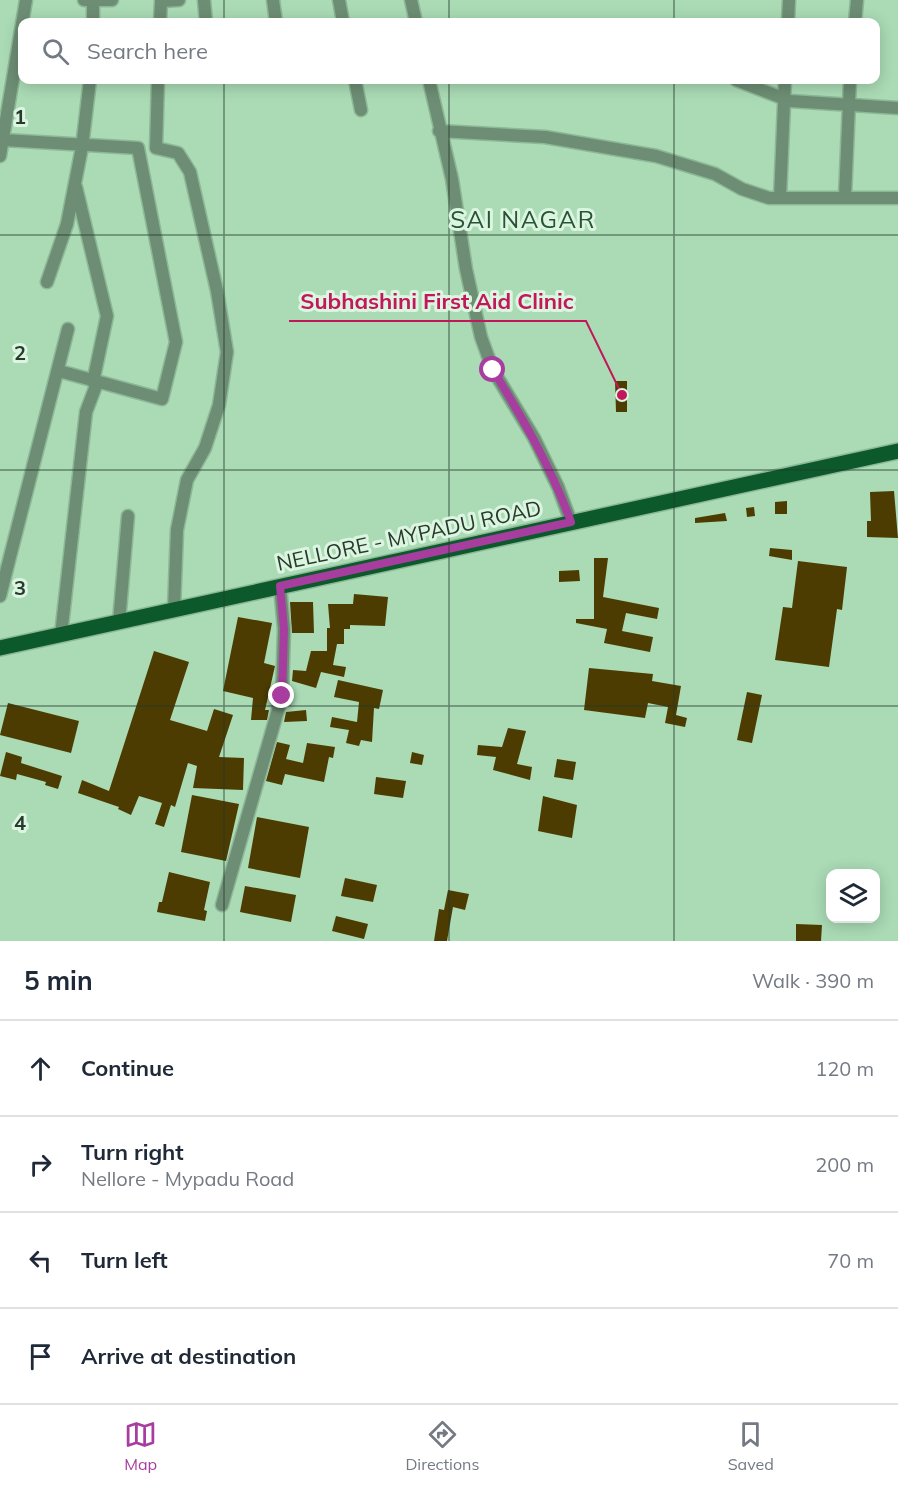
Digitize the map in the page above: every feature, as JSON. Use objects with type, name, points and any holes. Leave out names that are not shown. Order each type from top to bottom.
[{"type":"main road","name":"NELLORE - MYPADU ROAD","points":[[0,648],[898,451]]},
{"type":"street","points":[[23,18],[26,0]]},
{"type":"street","points":[[92,18],[89,1],[112,0]]},
{"type":"street","points":[[160,18],[161,1],[179,0]]},
{"type":"street","points":[[204,0],[206,18]]},
{"type":"street","points":[[273,0],[275,18]]},
{"type":"street","points":[[339,0],[342,18]]},
{"type":"street","points":[[411,0],[415,18]]},
{"type":"street","points":[[788,18],[789,0]]},
{"type":"street","points":[[855,18],[857,0]]},
{"type":"street","points":[[0,156],[18,51]]},
{"type":"street","points":[[47,282],[67,224],[82,147],[90,84]]},
{"type":"street","points":[[158,84],[156,148],[178,153],[190,172],[217,291],[227,352],[219,405],[205,448],[187,480],[177,530],[174,610]]},
{"type":"street","points":[[356,84],[361,110]]},
{"type":"street","points":[[430,84],[452,179],[466,269],[481,337],[493,370],[534,438],[554,477],[571,522]]},
{"type":"street","points":[[746,84],[784,99],[811,104],[898,108]]},
{"type":"street","points":[[780,198],[785,84]]},
{"type":"street","points":[[845,196],[850,84]]},
{"type":"street","points":[[440,131],[545,137],[637,152],[679,162],[715,174],[742,189],[780,198],[845,196],[898,198]]},
{"type":"street","points":[[4,140],[82,147],[138,148],[176,342],[162,399],[95,383],[59,371]]},
{"type":"street","points":[[61,635],[86,412],[95,383],[107,316],[75,183]]},
{"type":"street","points":[[0,596],[68,329]]},
{"type":"street","points":[[119,622],[128,516]]},
{"type":"street","points":[[222,905],[282,696],[284,629],[280,586]]},
{"type":"building","points":[[615,381],[627,381],[627,412],[616,412]]},
{"type":"building","points":[[894,491],[898,538],[867,537],[867,521],[871,521],[870,492]]},
{"type":"building","points":[[787,501],[787,514],[775,514],[775,502]]},
{"type":"building","points":[[754,507],[755,516],[747,517],[746,508]]},
{"type":"building","points":[[725,513],[727,521],[695,523],[695,518]]},
{"type":"building","points":[[770,548],[792,550],[792,560],[769,556]]},
{"type":"building","points":[[594,558],[608,558],[603,597],[659,608],[657,619],[626,613],[622,631],[653,637],[650,652],[604,643],[607,629],[576,623],[576,619],[594,619]]},
{"type":"building","points":[[798,561],[847,567],[842,610],[837,609],[829,667],[775,660],[783,607],[792,608]]},
{"type":"building","points":[[579,570],[580,581],[559,582],[559,571]]},
{"type":"building","points":[[354,594],[388,597],[385,626],[350,625],[350,629],[344,629],[344,644],[337,644],[333,665],[346,667],[344,677],[321,672],[316,688],[292,681],[293,670],[306,671],[311,651],[327,651],[327,628],[330,628],[328,604],[353,604]]},
{"type":"building","points":[[290,602],[313,602],[314,633],[292,633]]},
{"type":"building","points":[[238,617],[272,623],[264,663],[275,666],[265,710],[269,710],[267,720],[251,720],[253,698],[223,691]]},
{"type":"building","points":[[154,651],[189,662],[170,720],[207,731],[214,709],[233,715],[219,757],[244,758],[243,790],[193,788],[197,766],[188,763],[175,807],[171,805],[164,827],[155,824],[162,803],[139,796],[131,815],[118,809],[119,807],[78,793],[82,780],[109,791]]},
{"type":"building","points":[[589,668],[653,674],[652,681],[681,686],[676,715],[687,718],[685,727],[665,723],[668,707],[648,703],[645,718],[584,710]]},
{"type":"building","points":[[338,680],[383,690],[379,709],[374,708],[372,742],[361,740],[359,746],[346,743],[349,730],[330,727],[332,717],[357,722],[359,702],[334,697]]},
{"type":"building","points":[[747,692],[762,695],[752,743],[737,740]]},
{"type":"building","points":[[8,703],[79,721],[71,753],[0,735]]},
{"type":"building","points":[[306,710],[307,721],[284,722],[286,712]]},
{"type":"building","points":[[508,728],[526,731],[517,764],[532,767],[530,780],[493,770],[496,757],[477,755],[478,745],[502,747]]},
{"type":"building","points":[[277,742],[290,745],[286,759],[303,763],[307,743],[335,747],[333,758],[329,757],[324,782],[285,774],[282,785],[266,781]]},
{"type":"building","points":[[6,752],[22,757],[21,763],[62,776],[58,789],[45,785],[46,782],[17,774],[16,780],[0,776]]},
{"type":"building","points":[[412,752],[424,755],[422,765],[410,763]]},
{"type":"building","points":[[557,759],[576,762],[573,780],[554,777]]},
{"type":"building","points":[[376,777],[406,781],[403,798],[374,794]]},
{"type":"building","points":[[192,795],[239,804],[226,861],[181,852]]},
{"type":"building","points":[[543,796],[577,805],[572,838],[538,831]]},
{"type":"building","points":[[257,817],[309,827],[300,878],[248,868]]},
{"type":"building","points":[[169,872],[210,882],[204,910],[207,911],[205,921],[157,912],[159,902],[162,902]]},
{"type":"building","points":[[345,878],[377,885],[373,902],[341,896]]},
{"type":"building","points":[[245,886],[296,895],[291,922],[240,912]]},
{"type":"building","points":[[448,890],[469,894],[465,910],[453,907],[447,941],[434,941],[439,909],[444,910]]},
{"type":"building","points":[[336,916],[368,924],[364,939],[332,931]]},
{"type":"building","points":[[796,924],[822,925],[821,941],[796,941]]},
{"type":"place","name":"Subhashini First Aid Clinic","points":[[622,395]]},
{"type":"district","name":"SAI NAGAR","points":[[523,220]]},
{"type":"route","points":[[282,696],[284,629],[280,586],[571,522],[558,487],[534,438],[493,370]]}]
